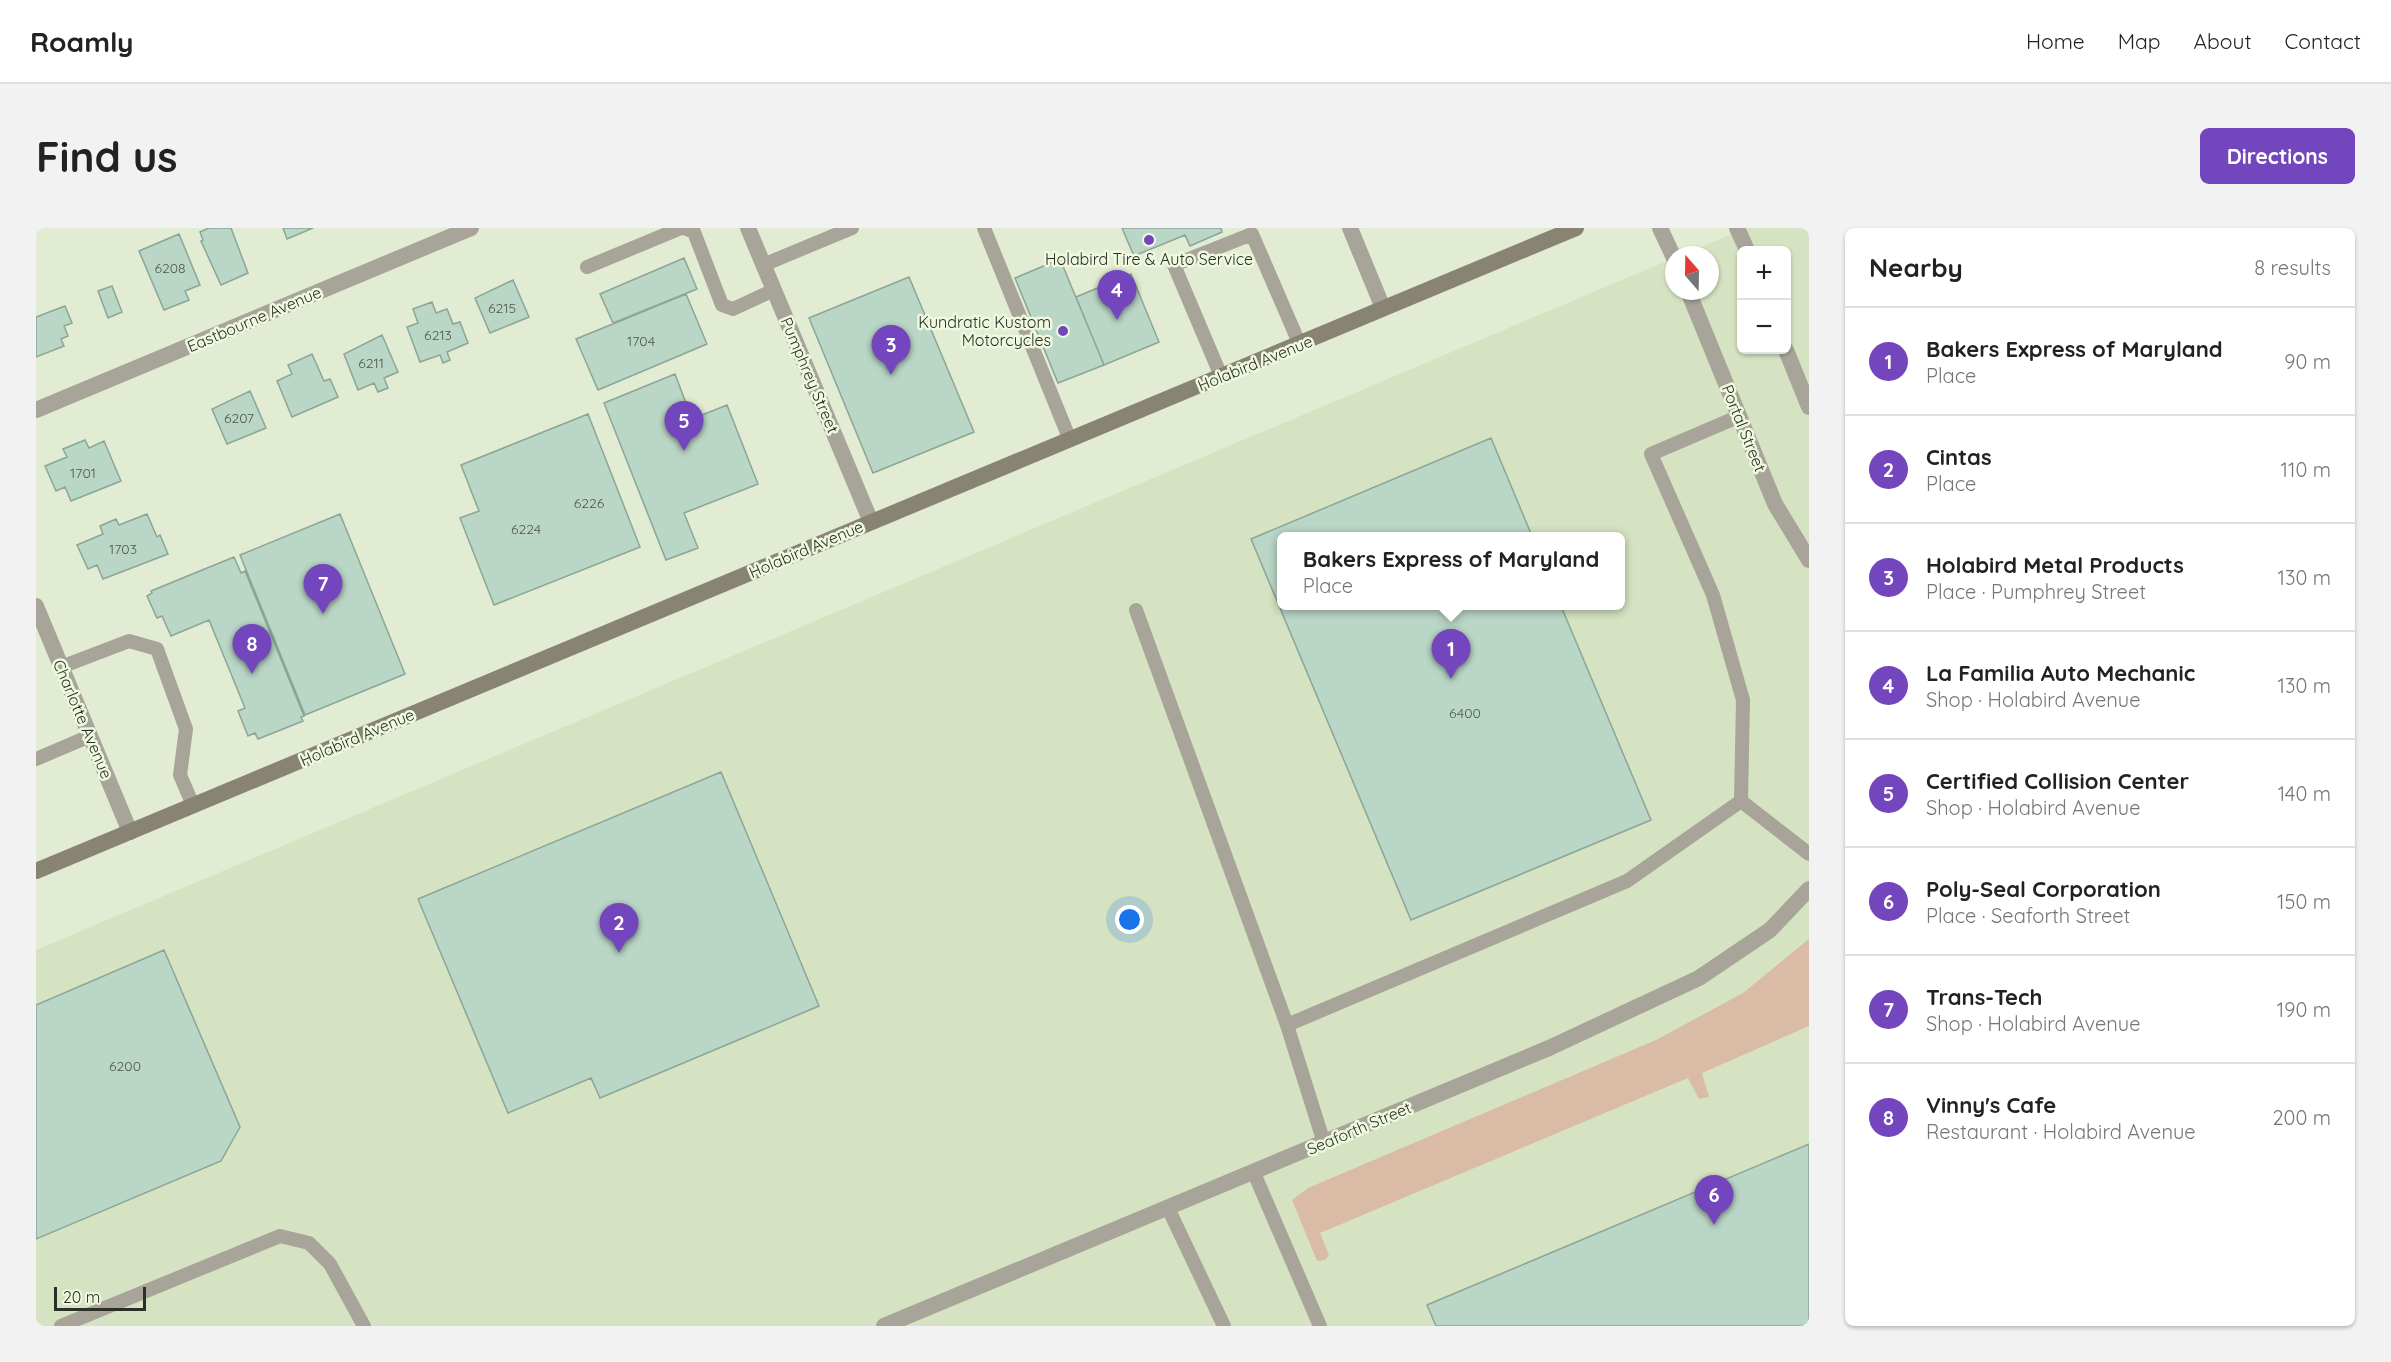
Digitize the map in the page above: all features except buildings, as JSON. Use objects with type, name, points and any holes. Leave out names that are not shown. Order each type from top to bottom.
[{"type":"main road","name":"Holabird Avenue","points":[[36,871],[1576,228]]},
{"type":"street","name":"Eastbourne Avenue","points":[[36,410],[471,228]]},
{"type":"street","name":"Pumphrey Street","points":[[748,228],[872,522]]},
{"type":"street","points":[[1350,228],[1383,308]]},
{"type":"street","points":[[1660,228],[1668,246]]},
{"type":"street","points":[[1737,228],[1745,246]]},
{"type":"street","name":"Portal Street","points":[[1692,300],[1774,504],[1809,560]]},
{"type":"street","points":[[1788,354],[1809,407]]},
{"type":"street","name":"Charlotte Avenue","points":[[36,606],[130,832]]},
{"type":"street","name":"Seaforth Street","points":[[884,1326],[1550,1048],[1699,978],[1770,930],[1809,889]]},
{"type":"lane","points":[[586,267],[682,228],[694,232],[722,305],[733,309],[774,290]]},
{"type":"lane","points":[[763,265],[852,228]]},
{"type":"lane","points":[[984,228],[1070,440]]},
{"type":"lane","points":[[1221,376],[1174,265],[1252,234],[1300,345]]},
{"type":"lane","points":[[1740,416],[1651,454],[1713,595],[1743,700],[1741,801]]},
{"type":"lane","points":[[1136,610],[1287,1024],[1324,1143]]},
{"type":"lane","points":[[61,667],[129,641],[157,649],[186,729],[180,775],[193,805]]},
{"type":"lane","points":[[36,759],[90,736]]},
{"type":"lane","points":[[1741,801],[1809,854]]},
{"type":"lane","points":[[1287,1024],[1627,881],[1741,801]]},
{"type":"lane","points":[[1254,1173],[1320,1326]]},
{"type":"lane","points":[[1168,1208],[1224,1326]]},
{"type":"lane","points":[[61,1326],[279,1236],[309,1243],[330,1264],[363,1326]]},
{"type":"shaded area","points":[[1746,228],[1809,228],[1809,1326],[36,1326],[36,950],[1665,262],[1665,300],[1719,300],[1719,246],[1703,246]]},
{"type":"shaded area","points":[[1809,939],[1809,1026],[1702,1073],[1709,1097],[1699,1099],[1688,1078],[1320,1233],[1329,1255],[1325,1260],[1317,1261],[1292,1200],[1308,1188],[1656,1040],[1743,993]]},
{"type":"place","name":"Holabird Tire & Auto Service","points":[[1149,240]]},
{"type":"place","name":"La Familia Auto Mechanic","points":[[1117,320]]},
{"type":"place","name":"Kundratic Kustom Motorcycles","points":[[1063,331]]},
{"type":"place","name":"Holabird Metal Products","points":[[891,375]]},
{"type":"place","name":"Certified Collision Center","points":[[684,451]]},
{"type":"place","name":"Trans-Tech","points":[[323,614]]},
{"type":"place","name":"Vinny's Cafe","points":[[252,674]]},
{"type":"place","name":"Bakers Express of Maryland","points":[[1451,679]]},
{"type":"place","name":"Cintas","points":[[619,953]]},
{"type":"place","name":"Poly-Seal Corporation","points":[[1714,1225]]}]
